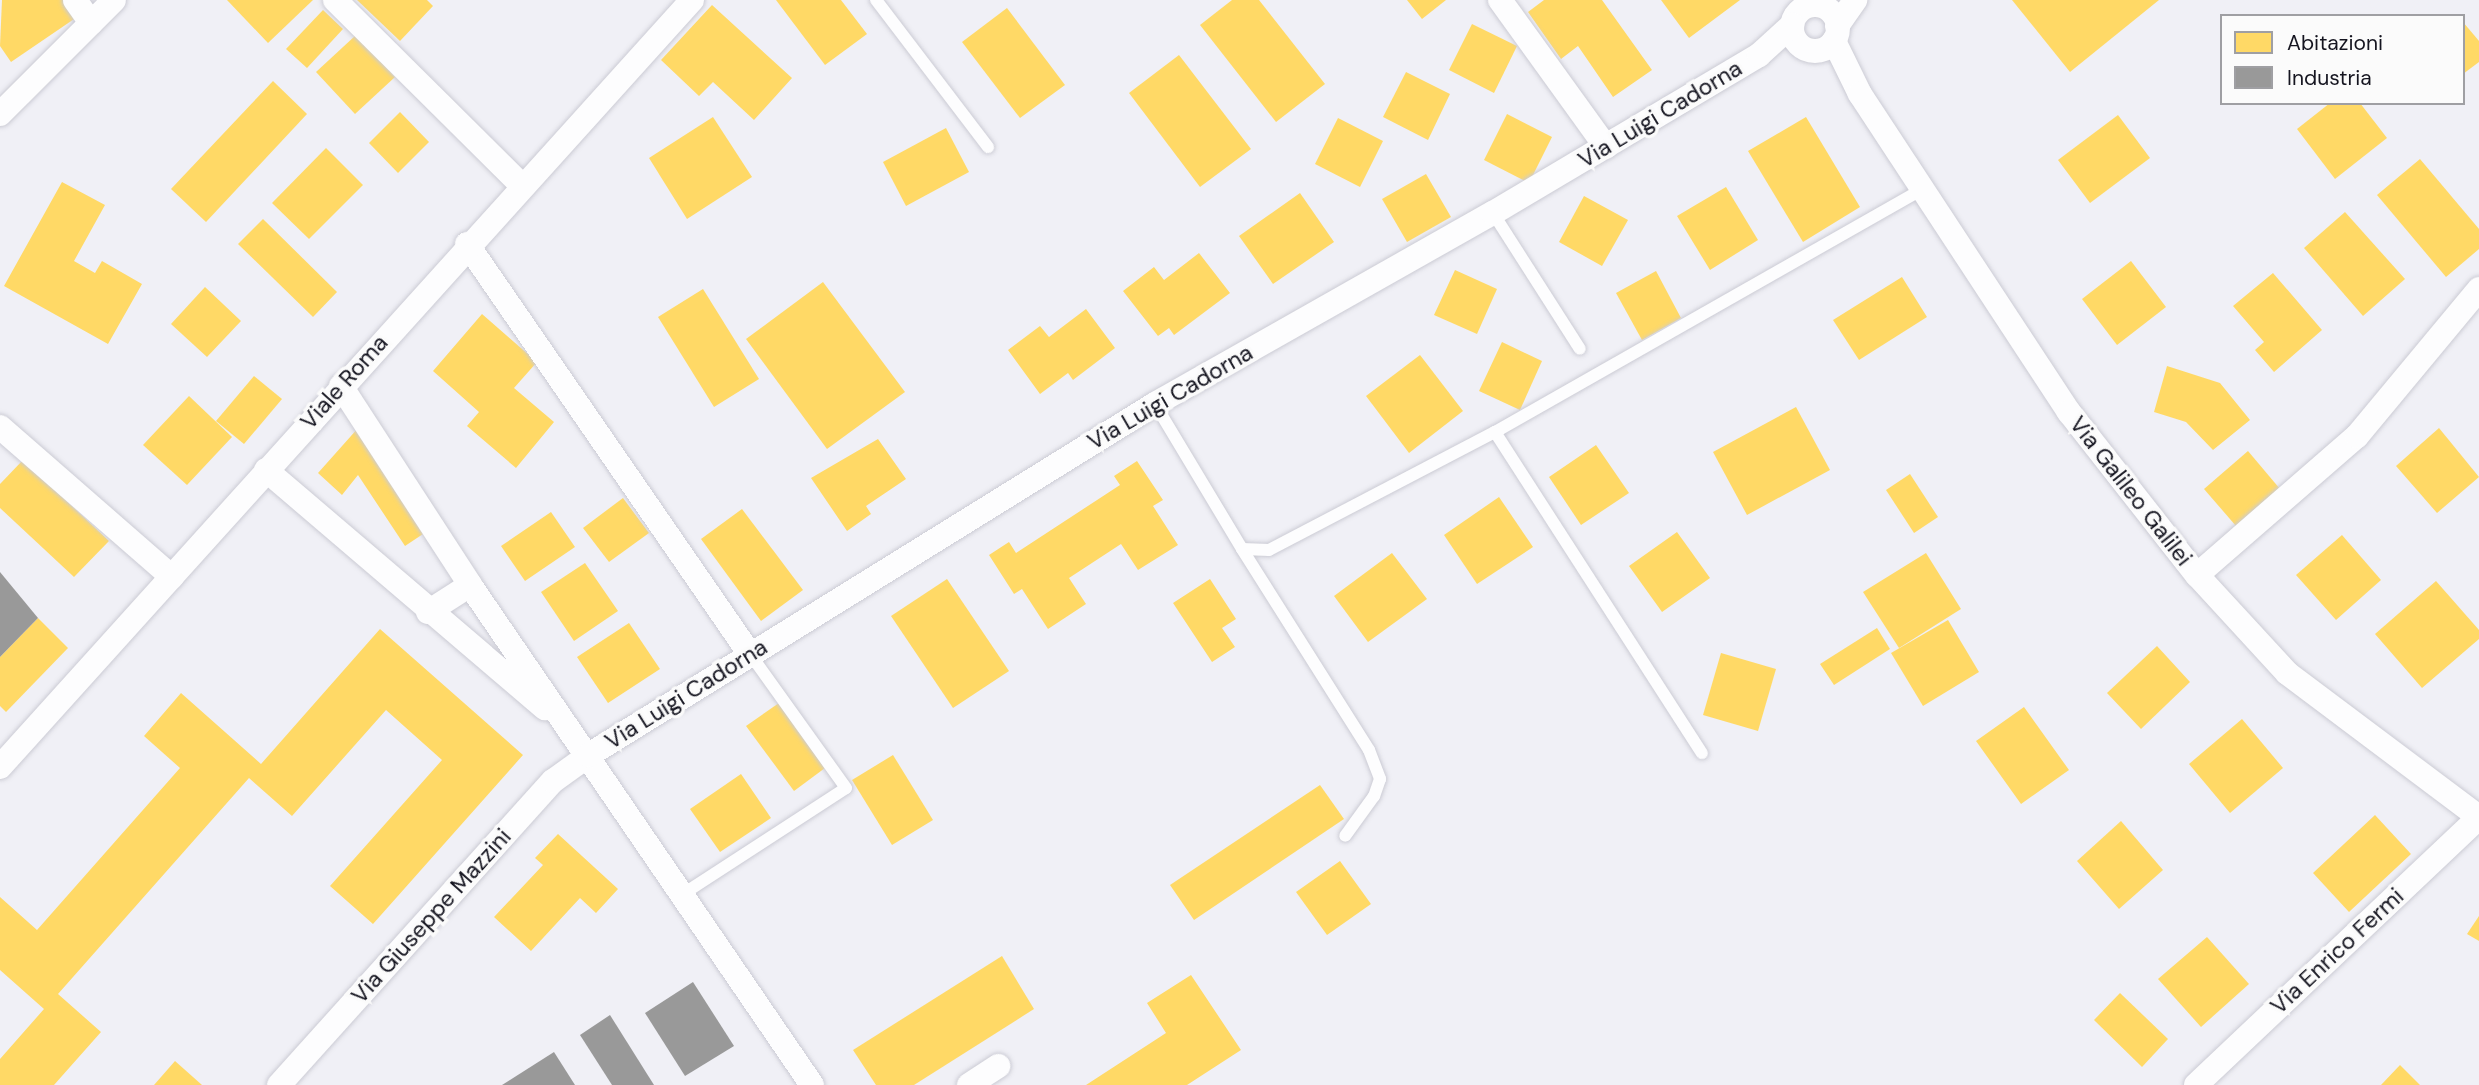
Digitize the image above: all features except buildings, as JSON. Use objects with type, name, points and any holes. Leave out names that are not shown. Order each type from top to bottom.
[{"type":"street","points":[[75,0],[91,23]]},
{"type":"street","points":[[0,114],[114,0]]},
{"type":"street","points":[[335,0],[521,185]]},
{"type":"street","name":"Viale Roma","points":[[0,767],[467,244],[692,0]]},
{"type":"street","points":[[1500,0],[1606,147]]},
{"type":"street","points":[[1823,42],[1855,0]]},
{"type":"street","points":[[1809,8],[1830,11],[1823,42],[1797,43],[1809,8]]},
{"type":"street","name":"Via Luigi Cadorna","points":[[589,755],[1155,404],[1493,213],[1759,55],[1809,8]]},
{"type":"street","name":"Via Luigi Cadorna","points":[[1759,55],[1823,42]]},
{"type":"street","name":"Via Galileo Galilei","points":[[1823,42],[1925,188],[2069,412],[2197,575],[2287,673],[2479,817]]},
{"type":"street","points":[[467,244],[750,654]]},
{"type":"street","points":[[2197,575],[2357,436],[2479,289]]},
{"type":"street","points":[[341,386],[470,585],[589,755],[812,1085]]},
{"type":"street","points":[[0,427],[172,577]]},
{"type":"street","points":[[266,470],[428,612],[570,729]]},
{"type":"street","points":[[428,612],[470,585]]},
{"type":"street","name":"Via Giuseppe Mazzini","points":[[279,1085],[552,780],[589,755]]},
{"type":"street","name":"Via Enrico Fermi","points":[[2196,1085],[2479,817]]},
{"type":"street","points":[[969,1085],[998,1066]]},
{"type":"lane","points":[[876,0],[988,147]]},
{"type":"lane","points":[[1242,549],[1269,550],[1495,432],[1925,188]]},
{"type":"lane","points":[[1493,213],[1580,349]]},
{"type":"lane","points":[[1155,404],[1242,549],[1369,750],[1380,779],[1374,796],[1345,836]]},
{"type":"lane","points":[[1495,432],[1702,752]]},
{"type":"lane","points":[[683,894],[846,788],[750,654]]}]
